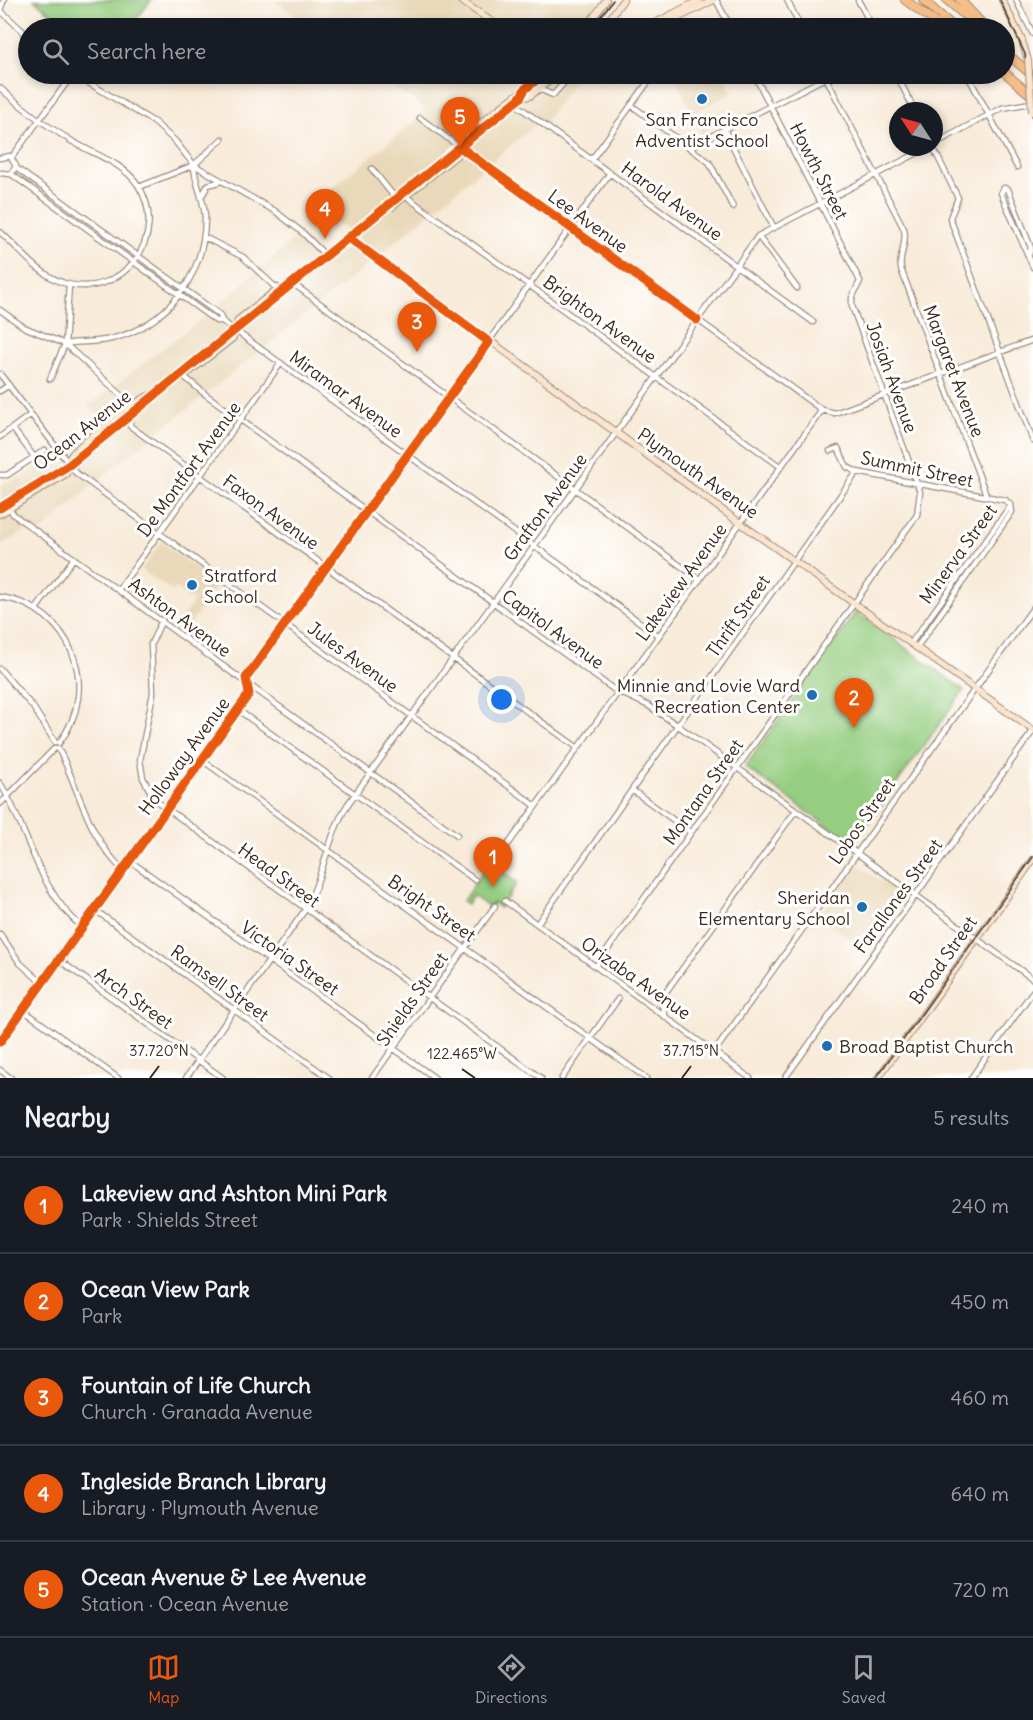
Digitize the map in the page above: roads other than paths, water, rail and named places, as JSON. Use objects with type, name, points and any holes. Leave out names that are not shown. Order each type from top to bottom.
[{"type":"highway","points":[[905,0],[929,18]]},
{"type":"highway","points":[[923,0],[944,18]]},
{"type":"highway","points":[[947,0],[968,18]]},
{"type":"highway","points":[[960,0],[977,18]]},
{"type":"highway","points":[[1015,60],[1033,76]]},
{"type":"highway","points":[[1015,82],[1032,100]]},
{"type":"main road","points":[[460,0],[486,18]]},
{"type":"main road","points":[[593,18],[606,0]]},
{"type":"main road","points":[[610,18],[623,0]]},
{"type":"main road","points":[[665,18],[700,0]]},
{"type":"main road","points":[[678,18],[715,0]]},
{"type":"main road","points":[[1002,0],[1011,18]]},
{"type":"main road","points":[[1015,26],[1028,60],[1033,114]]},
{"type":"main road","name":"Ocean Avenue","points":[[460,147],[462,137],[495,109],[531,84]]},
{"type":"main road","name":"Ocean Avenue","points":[[520,98],[530,96],[545,84]]},
{"type":"main road","name":"Ocean Avenue","points":[[382,211],[405,195],[520,98],[525,89]]},
{"type":"main road","name":"Ocean Avenue","points":[[0,513],[5,507],[66,474],[69,465],[130,411],[181,374],[189,372],[233,338],[238,320],[244,315],[275,291],[283,290],[396,199],[405,195]]},
{"type":"main road","name":"Plymouth Avenue","points":[[348,238],[489,342],[1033,730]]},
{"type":"main road","name":"Broad Street","points":[[878,1078],[1033,860]]},
{"type":"street","points":[[4,0],[0,10],[18,27]]},
{"type":"street","points":[[715,0],[725,18]]},
{"type":"street","points":[[787,0],[796,18]]},
{"type":"street","points":[[858,0],[868,18]]},
{"type":"street","points":[[1016,0],[1033,32]]},
{"type":"street","points":[[12,157],[66,84]]},
{"type":"street","points":[[90,84],[154,122],[194,165],[275,211],[303,233],[326,256]]},
{"type":"street","name":"Ocean Avenue","points":[[539,89],[553,95],[563,84]]},
{"type":"street","points":[[592,159],[647,84]]},
{"type":"street","name":"Howth Street","points":[[759,84],[860,281]]},
{"type":"street","points":[[690,147],[809,84]]},
{"type":"street","name":"Margaret Avenue","points":[[830,84],[905,234],[900,254],[902,269],[987,497]]},
{"type":"street","points":[[901,84],[910,102]]},
{"type":"street","points":[[972,84],[1017,167]]},
{"type":"street","points":[[0,88],[40,120],[123,169],[139,187],[146,203],[149,221],[147,239],[137,259],[122,274],[106,282],[87,286],[69,285],[47,275],[0,232]]},
{"type":"street","points":[[943,140],[1007,106],[1032,100]]},
{"type":"street","name":"Harold Avenue","points":[[514,103],[813,322]]},
{"type":"street","points":[[631,105],[714,167],[733,207]]},
{"type":"street","name":"Lee Avenue","points":[[420,118],[822,410]]},
{"type":"street","points":[[724,129],[773,226]]},
{"type":"street","points":[[139,187],[194,165],[222,139]]},
{"type":"street","points":[[797,288],[758,236],[773,226],[912,156]]},
{"type":"street","points":[[937,156],[958,198],[950,218],[1033,441]]},
{"type":"street","points":[[0,157],[12,157]]},
{"type":"street","points":[[0,173],[11,174],[16,168],[12,157]]},
{"type":"street","points":[[65,344],[108,340],[135,331],[160,315],[184,289],[195,269],[204,237],[203,196],[194,165]]},
{"type":"street","name":"Miramar Avenue","points":[[16,168],[137,259],[179,295],[216,321],[222,321]]},
{"type":"street","points":[[372,169],[396,199]]},
{"type":"street","name":"Holloway Avenue","points":[[0,1042],[249,694],[246,678],[610,173]]},
{"type":"street","name":"Miramar Avenue","points":[[11,174],[184,289],[220,315],[222,321],[234,330],[659,636]]},
{"type":"street","points":[[203,196],[208,185],[222,182]]},
{"type":"street","points":[[1029,255],[1031,248],[1008,189],[1004,188],[1001,193],[1024,251],[1029,255],[1033,267]]},
{"type":"street","name":"Brighton Avenue","points":[[405,195],[781,466]]},
{"type":"street","name":"Grafton Avenue","points":[[186,1078],[305,910],[317,886],[338,821],[355,794],[758,236]]},
{"type":"street","points":[[204,237],[243,258],[283,290]]},
{"type":"street","name":"Josiah Avenue","points":[[860,281],[852,298],[852,306],[915,483]]},
{"type":"street","points":[[292,283],[700,580]]},
{"type":"street","points":[[50,379],[65,344],[69,285]]},
{"type":"street","name":"Faxon Avenue","points":[[0,310],[24,327],[65,344],[130,403],[130,426],[578,748]]},
{"type":"street","points":[[822,410],[835,413],[1033,340]]},
{"type":"street","name":"De Montfort Avenue","points":[[118,589],[280,363]]},
{"type":"street","name":"Jules Avenue","points":[[0,374],[76,473],[536,806]]},
{"type":"street","name":"Capitol Avenue","points":[[181,374],[240,420],[492,603],[619,692],[649,706],[677,725],[1033,979]]},
{"type":"street","points":[[0,391],[9,385]]},
{"type":"street","name":"Lakeview Avenue","points":[[494,864],[822,410]]},
{"type":"street","points":[[0,437],[30,415]]},
{"type":"street","points":[[13,429],[35,458]]},
{"type":"street","name":"Summit Street","points":[[830,451],[838,448],[847,467],[857,472],[1005,500],[1011,505]]},
{"type":"street","points":[[0,475],[6,475],[45,450]]},
{"type":"street","name":"Thrift Street","points":[[537,924],[857,472]]},
{"type":"street","name":"Montana Street","points":[[596,966],[917,515],[921,502],[915,483]]},
{"type":"street","name":"Minerva Street","points":[[914,645],[1012,512],[1011,505]]},
{"type":"street","name":"Ashton Avenue","points":[[5,507],[457,835]]},
{"type":"street","points":[[36,609],[74,558]]},
{"type":"street","points":[[0,597],[36,609],[53,622],[67,639],[79,673],[77,707],[71,725],[57,745],[0,804]]},
{"type":"street","name":"Lobos Street","points":[[715,1051],[1033,608]]},
{"type":"street","name":"Head Street","points":[[162,620],[151,644],[153,693],[140,760],[146,786],[155,800],[541,1078]]},
{"type":"street","points":[[0,669],[33,707],[57,745],[91,828],[107,853],[123,870]]},
{"type":"street","points":[[238,710],[475,880]]},
{"type":"street","name":"Farallones Street","points":[[785,1078],[1033,730]]},
{"type":"street","name":"Bright Street","points":[[202,760],[646,1078]]},
{"type":"street","points":[[0,783],[8,796],[44,879],[66,911],[82,927]]},
{"type":"street","points":[[632,790],[690,832]]},
{"type":"street","points":[[665,1015],[661,1002],[663,996],[796,810]]},
{"type":"street","name":"Victoria Street","points":[[130,861],[435,1078]]},
{"type":"street","name":"Orizaba Avenue","points":[[505,902],[750,1078]]},
{"type":"street","name":"Shields Street","points":[[372,1078],[495,906]]},
{"type":"street","name":"Ramsell Street","points":[[94,910],[329,1078]]},
{"type":"street","points":[[0,934],[21,963],[42,983]]},
{"type":"street","name":"Arch Street","points":[[59,960],[223,1078]]},
{"type":"street","points":[[971,1078],[1033,991]]},
{"type":"street","points":[[562,1078],[618,999]]},
{"type":"street","points":[[23,1010],[118,1078]]},
{"type":"street","points":[[0,1070],[12,1078]]},
{"type":"tram line","points":[[600,18],[613,0]]},
{"type":"tram line","points":[[1000,0],[1008,18]]},
{"type":"tram line","points":[[1015,32],[1025,54],[1033,121]]},
{"type":"tram line","points":[[0,510],[69,466],[540,84]]},
{"type":"tram line","points":[[876,1078],[1033,857]]},
{"type":"place","name":"San Francisco Adventist School","points":[[702,99]]},
{"type":"place","name":"Ocean Avenue & Lee Avenue","points":[[460,147]]},
{"type":"place","name":"Ingleside Branch Library","points":[[325,239]]},
{"type":"place","name":"Fountain of Life Church","points":[[417,352]]},
{"type":"place","name":"Stratford School","points":[[192,585]]},
{"type":"place","name":"Minnie and Lovie Ward Recreation Center","points":[[812,695]]},
{"type":"place","name":"Ocean View Park","points":[[854,728]]},
{"type":"place","name":"Lakeview and Ashton Mini Park","points":[[493,887]]},
{"type":"place","name":"Sheridan Elementary School","points":[[862,907]]},
{"type":"place","name":"Broad Baptist Church","points":[[827,1046]]}]
